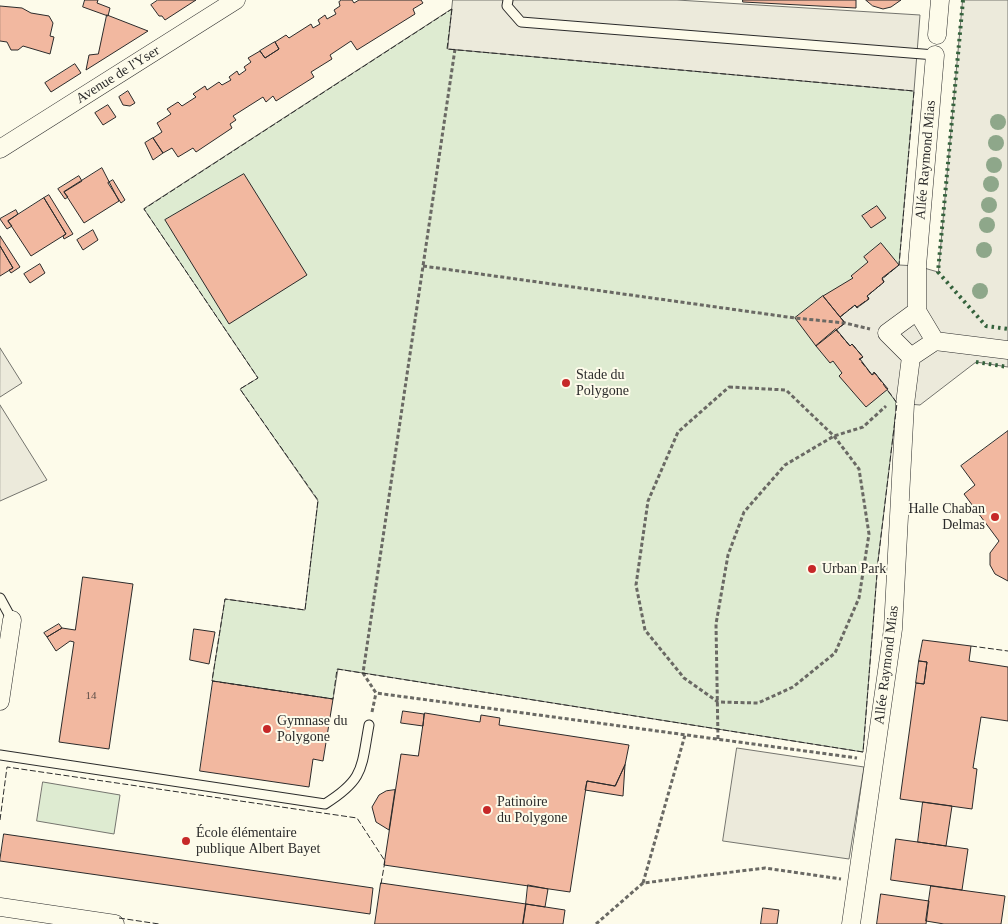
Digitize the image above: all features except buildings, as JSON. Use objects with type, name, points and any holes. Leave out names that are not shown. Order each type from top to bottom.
[{"type":"street","name":"Avenue de l'Yser","points":[[0,149],[236,0]]},
{"type":"street","points":[[937,35],[940,0]]},
{"type":"street","name":"Allée Raymond Mias","points":[[917,311],[917,266],[935,55]]},
{"type":"street","points":[[935,341],[917,311],[887,333],[911,357],[935,341],[1008,350]]},
{"type":"street","name":"Allée Raymond Mias","points":[[851,924],[893,629],[897,404],[911,357]]},
{"type":"street","points":[[0,701],[12,620]]},
{"type":"street","points":[[0,907],[115,924]]},
{"type":"lane","points":[[508,0],[508,6],[521,22],[935,55]]},
{"type":"lane","points":[[0,598],[12,620]]},
{"type":"lane","points":[[0,755],[325,804],[344,792],[360,772],[369,725]]},
{"type":"path","points":[[369,725],[376,693],[363,673],[455,49]]},
{"type":"path","points":[[422,266],[795,318],[845,323],[887,333]]},
{"type":"path","points":[[729,388],[786,390],[834,436],[859,469],[868,524],[869,534],[859,598],[835,653],[793,687],[758,702],[718,702],[684,678],[645,630],[636,585],[648,501],[678,432],[729,388]]},
{"type":"path","points":[[718,739],[716,624],[728,555],[744,512],[785,465],[834,436],[864,427],[897,404]]},
{"type":"path","points":[[376,693],[874,760]]},
{"type":"path","points":[[596,924],[643,883],[685,735]]},
{"type":"path","points":[[643,883],[765,868],[857,881]]},
{"type":"green space","name":"Stade du Polygone","points":[[452,9],[448,49],[914,91],[899,265],[882,279],[884,282],[867,296],[869,298],[841,317],[852,344],[897,403],[878,561],[863,752],[338,669],[333,699],[212,681],[225,599],[305,610],[318,501],[240,389],[258,378],[144,209]]},
{"type":"green space","points":[[43,782],[120,795],[114,834],[37,821]]},
{"type":"shaded area","points":[[453,0],[677,0],[920,15],[914,91],[448,49]]},
{"type":"shaded area","points":[[963,0],[1008,0],[1008,367],[976,362],[920,405],[897,403],[875,373],[872,375],[859,359],[862,357],[853,345],[850,346],[836,330],[845,323],[840,317],[855,305],[857,308],[869,299],[867,296],[884,282],[882,279],[899,265],[917,266],[938,272]]},
{"type":"shaded area","points":[[0,348],[22,383],[0,397]]},
{"type":"shaded area","points":[[0,405],[47,480],[0,501]]},
{"type":"shaded area","points":[[737,748],[864,767],[849,859],[723,841]]},
{"type":"hedge","points":[[963,0],[938,272],[986,326],[1008,329]]},
{"type":"hedge","points":[[976,362],[1008,367]]},
{"type":"fence","points":[[452,9],[447,49],[914,91],[899,265],[882,279],[884,282],[867,296],[869,298],[857,308],[855,305],[840,317],[845,323],[836,330],[863,357],[859,359],[872,375],[875,373],[897,403],[878,561],[863,752],[337,669],[333,699],[212,681],[225,599],[305,610],[318,500],[240,389],[258,378],[144,209],[452,9]]},
{"type":"fence","points":[[971,646],[1008,651]]},
{"type":"fence","points":[[0,820],[7,767],[357,818],[385,861],[381,884]]},
{"type":"fence","points":[[119,918],[159,924]]},
{"type":"place","name":"Stade du Polygone","points":[[566,383]]},
{"type":"place","name":"Halle Chaban Delmas","points":[[995,517]]},
{"type":"place","name":"Urban Park","points":[[812,569]]},
{"type":"place","name":"Gymnase du Polygone","points":[[267,729]]},
{"type":"place","name":"Patinoire du Polygone","points":[[487,810]]},
{"type":"place","name":"École élémentaire publique Albert Bayet","points":[[186,841]]}]
